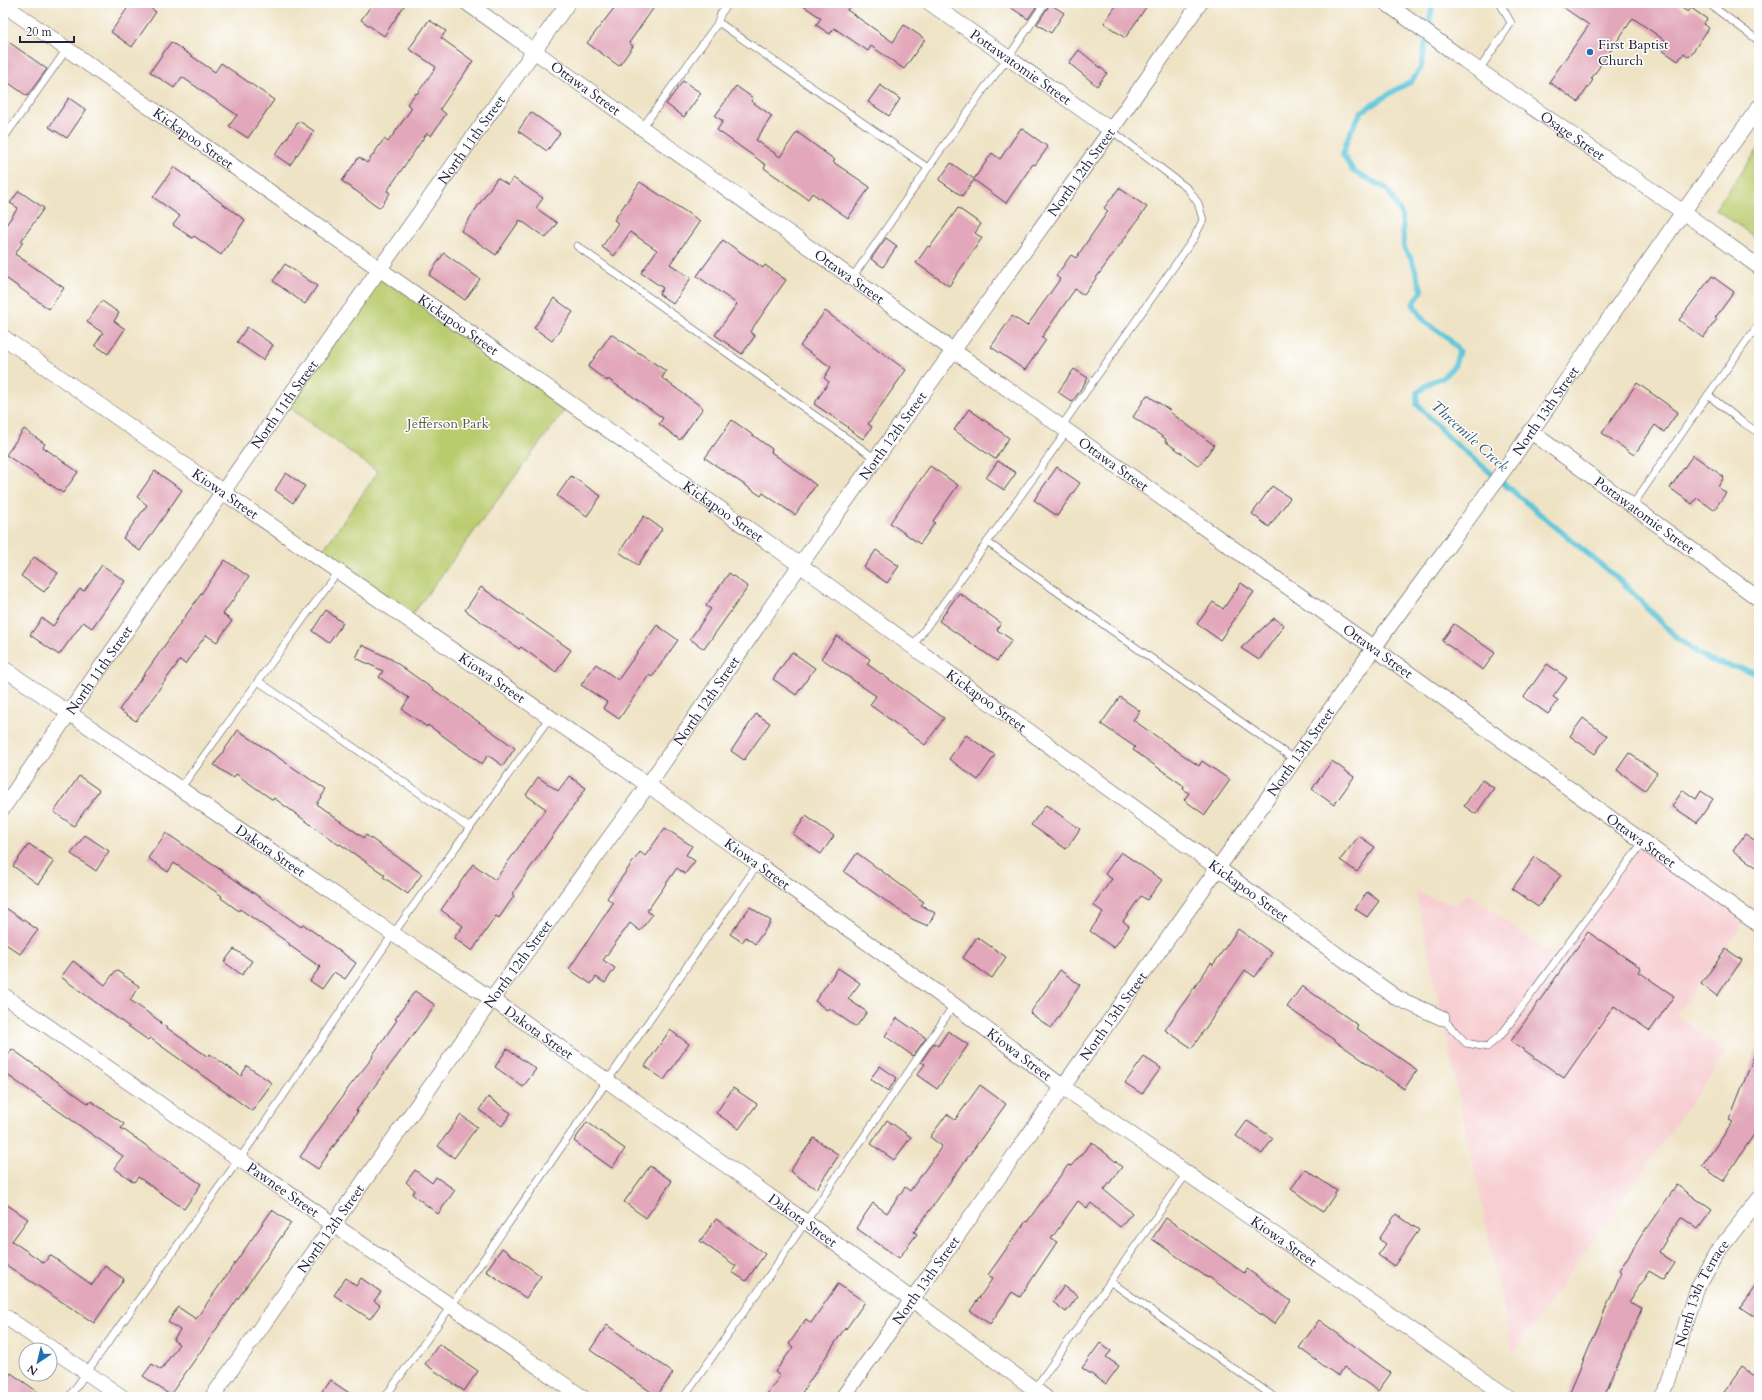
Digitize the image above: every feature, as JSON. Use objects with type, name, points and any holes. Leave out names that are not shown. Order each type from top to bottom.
[{"type":"street","name":"Ottawa Street","points":[[467,3],[954,351],[1374,648],[1759,925]]},
{"type":"street","name":"North 11th Street","points":[[3,808],[379,268],[568,3]]},
{"type":"street","name":"Pottawatomie Street","points":[[930,3],[1111,130]]},
{"type":"street","name":"North 12th Street","points":[[212,1397],[333,1223],[492,999],[648,785],[800,565],[954,351],[1200,3]]},
{"type":"street","name":"Kickapoo Street","points":[[3,4],[379,268],[569,404],[800,565],[1397,998],[1442,1018]]},
{"type":"street","name":"Osage Street","points":[[1389,5],[1464,60],[1683,212],[1759,267]]},
{"type":"street","name":"North 13th Street","points":[[843,1397],[1374,648],[1514,456],[1683,212],[1759,107]]},
{"type":"street","name":"Kiowa Street","points":[[3,337],[223,492],[648,785],[954,1005],[1063,1087],[1508,1397]]},
{"type":"street","name":"Pottawatomie Street","points":[[1530,431],[1759,599]]},
{"type":"street","name":"Dakota Street","points":[[3,668],[393,934],[492,999],[806,1222],[1036,1394]]},
{"type":"street","name":"Pawnee Street","points":[[3,995],[582,1397]]},
{"type":"street","name":"North 13th Terrace","points":[[1661,1397],[1668,1384],[1696,1290],[1715,1255],[1759,1199]]},
{"type":"street","points":[[3,1315],[122,1397]]},
{"type":"lane","points":[[642,128],[717,24],[721,13],[729,3]]},
{"type":"lane","points":[[852,278],[984,89],[1008,58],[1045,3]]},
{"type":"lane","points":[[1479,70],[1511,23],[1500,3]]},
{"type":"lane","points":[[1708,3],[1759,40]]},
{"type":"lane","points":[[717,24],[721,24],[928,168]]},
{"type":"lane","points":[[3,139],[67,49]]},
{"type":"lane","points":[[912,647],[987,542],[1194,238],[1203,220],[1198,203],[1188,189],[1111,130]]},
{"type":"lane","points":[[577,246],[876,459]]},
{"type":"lane","points":[[1632,506],[1759,324]]},
{"type":"lane","points":[[1708,395],[1742,422],[1759,433]]},
{"type":"lane","points":[[987,542],[1296,760]]},
{"type":"lane","points":[[180,789],[338,570]]},
{"type":"lane","points":[[258,681],[470,828]]},
{"type":"lane","points":[[68,1397],[239,1159],[393,934],[550,718]]},
{"type":"lane","points":[[1442,1018],[1466,1042],[1486,1047],[1502,1034],[1643,842]]},
{"type":"lane","points":[[385,1397],[451,1306],[758,864]]},
{"type":"lane","points":[[684,1397],[806,1222],[954,1005]]},
{"type":"lane","points":[[1036,1394],[1111,1282],[1187,1173]]},
{"type":"lane","points":[[1111,1282],[1274,1397]]},
{"type":"shaded area","points":[[1643,842],[1748,917],[1676,1015],[1727,1052],[1513,1353],[1416,892],[1455,905],[1468,893],[1557,959]]},
{"type":"green space","points":[[1759,148],[1759,240],[1715,209]]},
{"type":"green space","name":"Jefferson Park","points":[[379,268],[569,404],[409,619],[318,557],[378,472],[284,404]]},
{"type":"building","points":[[131,3],[143,3],[156,12],[132,47],[111,32]]},
{"type":"building","points":[[373,3],[406,3],[384,36],[361,20]]},
{"type":"building","points":[[618,3],[657,3],[629,43],[633,46],[619,66],[587,43]]},
{"type":"building","points":[[799,3],[852,3],[847,10],[893,42],[904,25],[925,39],[904,69],[871,46],[868,51],[834,28],[830,34],[816,25],[821,18]]},
{"type":"building","points":[[1004,3],[1039,3],[1028,19]]},
{"type":"building","points":[[1118,3],[1149,3],[1125,38],[1104,23]]},
{"type":"building","name":"First Baptist Church","points":[[1557,3],[1674,3],[1688,12],[1691,8],[1707,19],[1703,24],[1709,28],[1689,57],[1684,53],[1678,61],[1662,50],[1667,42],[1633,18],[1591,79],[1593,80],[1578,102],[1549,82],[1589,25]]},
{"type":"building","points":[[1050,4],[1064,13],[1051,33],[1037,24]]},
{"type":"building","points":[[429,20],[446,31],[441,38],[473,61],[440,109],[446,114],[431,136],[427,133],[387,191],[390,193],[380,208],[342,181],[359,157],[367,163],[384,139],[388,142],[412,108],[407,104],[416,93],[417,94],[436,67],[409,49]]},
{"type":"building","points":[[3,38],[47,69],[27,96],[3,79]]},
{"type":"building","points":[[171,42],[215,72],[221,63],[274,100],[248,138],[229,126],[237,115],[182,77],[174,88],[150,72]]},
{"type":"building","points":[[1079,50],[1107,73],[1097,86],[1069,63]]},
{"type":"building","points":[[683,81],[701,93],[684,117],[666,104]]},
{"type":"building","points":[[880,85],[900,99],[889,116],[868,102]]},
{"type":"building","points":[[736,86],[753,98],[751,101],[772,116],[756,140],[780,157],[797,132],[835,160],[833,162],[870,187],[848,218],[812,193],[808,199],[764,168],[766,165],[717,130],[723,121],[715,116]]},
{"type":"building","points":[[69,98],[86,110],[67,138],[49,127]]},
{"type":"building","points":[[531,112],[560,133],[547,151],[518,131]]},
{"type":"building","points":[[299,121],[314,131],[290,165],[275,155]]},
{"type":"building","points":[[1021,128],[1048,147],[1035,165],[1033,164],[1006,203],[974,180],[962,196],[939,180],[951,163],[974,179],[992,153],[1000,159]]},
{"type":"building","points":[[174,167],[245,220],[221,255],[194,236],[192,238],[173,225],[180,216],[153,197]]},
{"type":"building","points":[[497,178],[508,185],[513,178],[543,198],[536,208],[557,223],[546,238],[520,220],[496,255],[461,231]]},
{"type":"building","points":[[640,182],[700,221],[670,264],[691,278],[673,304],[659,294],[663,288],[641,273],[657,250],[630,232],[614,256],[602,247],[618,223],[614,220]]},
{"type":"building","points":[[1119,188],[1147,207],[1084,295],[1075,289],[1042,337],[1046,340],[1025,370],[991,347],[1012,316],[1027,326],[1060,279],[1056,276],[1071,255],[1076,258],[1108,211],[1104,208]]},
{"type":"building","points":[[19,191],[44,208],[21,241],[23,242],[15,254],[64,288],[49,309],[3,276],[3,229],[18,208],[10,203]]},
{"type":"building","points":[[958,208],[981,224],[975,233],[982,238],[949,286],[916,263],[928,246],[930,247]]},
{"type":"building","points":[[886,238],[897,246],[883,267],[871,259]]},
{"type":"building","points":[[723,240],[763,268],[765,265],[786,280],[750,332],[755,336],[742,354],[715,335],[737,304],[697,276]]},
{"type":"building","points":[[444,253],[480,279],[465,300],[429,275]]},
{"type":"building","points":[[285,264],[317,286],[305,304],[273,281]]},
{"type":"building","points":[[1712,276],[1734,292],[1715,318],[1717,319],[1703,338],[1679,320]]},
{"type":"building","points":[[554,298],[573,312],[552,341],[534,328]]},
{"type":"building","points":[[102,301],[119,313],[114,321],[125,329],[108,354],[95,345],[103,333],[87,322]]},
{"type":"building","points":[[825,311],[906,370],[868,424],[872,427],[863,439],[814,404],[829,382],[824,378],[831,367],[800,346]]},
{"type":"building","points":[[247,327],[273,345],[263,360],[237,342]]},
{"type":"building","points":[[611,334],[666,371],[662,378],[703,408],[680,440],[659,424],[663,418],[608,379],[607,381],[588,367]]},
{"type":"building","points":[[1074,369],[1088,378],[1072,402],[1058,392]]},
{"type":"building","points":[[1637,383],[1678,412],[1664,432],[1655,425],[1634,455],[1602,433]]},
{"type":"building","points":[[1147,395],[1171,411],[1170,412],[1214,445],[1199,466],[1165,441],[1166,439],[1133,417]]},
{"type":"building","points":[[969,409],[1009,438],[995,459],[954,430]]},
{"type":"building","points":[[732,420],[772,449],[771,452],[816,485],[795,515],[763,493],[761,496],[705,458]]},
{"type":"building","points":[[24,429],[45,444],[43,447],[78,472],[63,493],[6,455]]},
{"type":"building","points":[[1693,455],[1724,477],[1718,487],[1726,493],[1714,510],[1697,498],[1692,504],[1670,488]]},
{"type":"building","points":[[998,461],[1016,473],[1004,490],[986,478]]},
{"type":"building","points":[[930,466],[958,485],[933,521],[935,523],[920,544],[890,523]]},
{"type":"building","points":[[1057,467],[1080,483],[1057,516],[1034,500]]},
{"type":"building","points":[[155,471],[182,490],[140,551],[123,538],[147,505],[137,497]]},
{"type":"building","points":[[286,473],[305,486],[293,503],[275,490]]},
{"type":"building","points":[[571,476],[601,496],[587,516],[557,496]]},
{"type":"building","points":[[1272,486],[1290,498],[1269,527],[1252,514]]},
{"type":"building","points":[[644,516],[662,529],[638,565],[619,552]]},
{"type":"building","points":[[876,550],[899,566],[887,583],[864,567]]},
{"type":"building","points":[[34,557],[58,573],[44,592],[21,576]]},
{"type":"building","points":[[225,560],[249,577],[223,614],[232,621],[217,642],[206,635],[185,664],[180,660],[136,721],[119,710]]},
{"type":"building","points":[[102,565],[125,581],[92,628],[83,622],[59,655],[30,635],[42,618],[53,626],[80,589],[84,591]]},
{"type":"building","points":[[729,573],[748,587],[704,649],[690,639],[711,609],[706,606]]},
{"type":"building","points":[[1241,583],[1254,592],[1220,640],[1197,624],[1213,602],[1223,609]]},
{"type":"building","points":[[481,587],[571,650],[556,672],[521,647],[519,649],[465,610]]},
{"type":"building","points":[[959,593],[1001,623],[997,630],[1012,640],[997,661],[939,621]]},
{"type":"building","points":[[326,610],[343,623],[329,643],[312,631]]},
{"type":"building","points":[[1274,618],[1284,625],[1259,660],[1241,648]]},
{"type":"building","points":[[1454,624],[1495,653],[1483,670],[1442,641]]},
{"type":"building","points":[[657,625],[678,640],[652,677],[649,675],[619,719],[603,708],[607,702],[581,685],[596,664],[618,680]]},
{"type":"building","points":[[837,636],[870,659],[867,664],[944,718],[925,745],[870,705],[876,696],[821,658]]},
{"type":"building","points":[[362,645],[391,659],[515,748],[503,766],[488,755],[482,764],[428,725],[427,727],[402,709],[409,698],[379,677],[383,671],[356,658]]},
{"type":"building","points":[[792,652],[815,668],[796,695],[773,679]]},
{"type":"building","points":[[1547,664],[1567,678],[1553,697],[1558,700],[1548,714],[1524,697]]},
{"type":"building","points":[[1120,697],[1140,711],[1133,720],[1199,766],[1202,761],[1230,780],[1205,815],[1184,800],[1189,793],[1183,789],[1184,786],[1133,750],[1135,747],[1101,724]]},
{"type":"building","points":[[756,714],[770,723],[744,760],[731,751]]},
{"type":"building","points":[[1583,718],[1607,736],[1595,754],[1570,736]]},
{"type":"building","points":[[238,730],[326,790],[316,804],[364,838],[366,835],[422,874],[408,894],[383,877],[385,875],[340,844],[339,845],[274,798],[273,800],[236,774],[233,778],[214,765]]},
{"type":"building","points":[[966,735],[995,755],[978,780],[949,759]]},
{"type":"building","points":[[1629,753],[1657,773],[1645,790],[1617,770]]},
{"type":"building","points":[[1332,761],[1354,777],[1334,805],[1312,789]]},
{"type":"building","points":[[79,776],[99,790],[74,826],[54,812]]},
{"type":"building","points":[[569,776],[586,788],[512,894],[514,896],[499,918],[496,916],[472,951],[454,938],[463,926],[441,910],[473,864],[495,880],[546,809],[526,795],[538,777],[558,791]]},
{"type":"building","points":[[1482,780],[1494,788],[1476,814],[1464,806]]},
{"type":"building","points":[[1683,790],[1696,799],[1701,791],[1713,799],[1697,823],[1672,806]]},
{"type":"building","points":[[1046,805],[1080,829],[1066,849],[1031,825]]},
{"type":"building","points":[[806,816],[834,836],[821,854],[793,834]]},
{"type":"building","points":[[665,828],[692,846],[686,855],[695,861],[685,874],[677,868],[647,911],[652,915],[640,931],[630,923],[603,960],[615,968],[605,983],[596,977],[591,984],[569,969],[613,903],[607,898],[640,852],[645,856]]},
{"type":"building","points":[[166,833],[301,927],[303,924],[356,963],[345,979],[334,972],[322,989],[310,981],[320,967],[289,945],[290,944],[240,909],[239,911],[221,898],[222,896],[174,863],[168,872],[148,858]]},
{"type":"building","points":[[1745,834],[1759,843],[1759,869],[1733,851]]},
{"type":"building","points":[[85,835],[109,851],[96,871],[71,854]]},
{"type":"building","points":[[1359,836],[1375,847],[1357,872],[1340,860]]},
{"type":"building","points":[[29,844],[54,861],[38,884],[13,866]]},
{"type":"building","points":[[1121,852],[1162,880],[1147,900],[1141,896],[1123,921],[1129,926],[1114,948],[1090,931],[1103,912],[1093,905],[1112,879],[1105,874]]},
{"type":"building","points":[[857,853],[924,902],[921,905],[935,913],[928,926],[912,919],[844,872]]},
{"type":"building","points":[[1535,857],[1561,875],[1538,907],[1512,889]]},
{"type":"building","points":[[1367,892],[1379,901],[1367,917],[1355,909]]},
{"type":"building","points":[[3,906],[38,930],[20,954],[3,942]]},
{"type":"building","points":[[750,907],[771,921],[755,944],[746,937],[742,942],[730,934]]},
{"type":"building","points":[[1238,929],[1272,953],[1255,977],[1245,970],[1192,1048],[1165,1030],[1211,963],[1213,965]]},
{"type":"building","points":[[1588,932],[1641,968],[1639,972],[1674,996],[1650,1031],[1614,1006],[1564,1078],[1511,1041]]},
{"type":"building","points":[[977,937],[1006,957],[992,978],[963,958]]},
{"type":"building","points":[[234,949],[252,961],[242,975],[224,962]]},
{"type":"building","points":[[1726,949],[1742,960],[1717,996],[1701,984]]},
{"type":"building","points":[[73,961],[105,985],[116,970],[139,986],[130,1000],[161,1022],[160,1023],[208,1057],[210,1054],[241,1076],[247,1066],[272,1083],[252,1111],[150,1038],[148,1040],[128,1026],[61,977]]},
{"type":"building","points":[[838,968],[860,983],[848,999],[867,1012],[856,1027],[829,1008],[827,1010],[815,1001]]},
{"type":"building","points":[[1060,970],[1080,985],[1051,1028],[1030,1013]]},
{"type":"building","points":[[1302,986],[1358,1025],[1356,1028],[1417,1070],[1404,1089],[1287,1007]]},
{"type":"building","points":[[415,991],[435,1005],[356,1111],[358,1111],[318,1169],[300,1157],[349,1087],[373,1057],[372,1056],[397,1020],[395,1019]]},
{"type":"building","points":[[897,1018],[926,1038],[913,1056],[885,1036]]},
{"type":"building","points":[[670,1030],[689,1044],[664,1080],[645,1066]]},
{"type":"building","points":[[948,1031],[968,1045],[937,1089],[917,1075],[925,1064],[921,1062],[934,1043],[938,1046]]},
{"type":"building","points":[[1758,1046],[1759,1127],[1723,1181],[1702,1166],[1733,1122],[1729,1120]]},
{"type":"building","points":[[12,1049],[89,1104],[91,1101],[124,1124],[121,1128],[201,1184],[184,1209],[138,1177],[134,1182],[114,1168],[123,1156],[3,1072],[3,1063]]},
{"type":"building","points":[[507,1049],[536,1069],[523,1087],[495,1067]]},
{"type":"building","points":[[1144,1057],[1161,1068],[1142,1094],[1125,1083]]},
{"type":"building","points":[[880,1066],[897,1078],[888,1091],[870,1079]]},
{"type":"building","points":[[980,1085],[1006,1104],[914,1232],[917,1234],[899,1258],[856,1228],[873,1203],[887,1213],[905,1187],[910,1191],[942,1146],[930,1137],[947,1114],[955,1120]]},
{"type":"building","points":[[733,1088],[757,1104],[739,1129],[716,1113]]},
{"type":"building","points":[[488,1097],[511,1113],[502,1126],[479,1110]]},
{"type":"building","points":[[461,1115],[477,1127],[454,1158],[438,1146]]},
{"type":"building","points":[[887,1120],[911,1137],[894,1160],[871,1144]]},
{"type":"building","points":[[1247,1121],[1273,1138],[1262,1154],[1236,1136]]},
{"type":"building","points":[[587,1122],[625,1149],[612,1168],[574,1141]]},
{"type":"building","points":[[814,1138],[839,1155],[816,1189],[790,1171]]},
{"type":"building","points":[[1092,1142],[1122,1167],[1104,1190],[1132,1213],[1120,1227],[1091,1203],[1087,1208],[1078,1201],[1051,1239],[1057,1242],[1020,1297],[1012,1292],[990,1324],[970,1311],[993,1278],[988,1275],[1068,1165],[1071,1166]]},
{"type":"building","points":[[650,1166],[672,1181],[646,1218],[624,1202]]},
{"type":"building","points":[[1305,1169],[1337,1191],[1323,1212],[1291,1189]]},
{"type":"building","points":[[415,1170],[432,1183],[436,1177],[455,1190],[438,1214],[412,1194],[415,1190],[406,1182]]},
{"type":"building","points":[[1677,1185],[1712,1210],[1698,1229],[1681,1217],[1665,1239],[1666,1240],[1659,1252],[1675,1263],[1664,1280],[1649,1271],[1629,1302],[1642,1308],[1604,1397],[1568,1397],[1621,1273],[1619,1271],[1643,1233]]},
{"type":"building","points":[[3,1202],[28,1219],[12,1241],[44,1263],[50,1255],[92,1285],[105,1266],[124,1279],[94,1323],[3,1263]]},
{"type":"building","points":[[272,1210],[291,1223],[170,1395],[143,1376],[152,1364],[161,1370],[179,1344],[173,1340],[180,1330],[168,1322],[178,1307],[196,1319]]},
{"type":"building","points":[[1396,1214],[1419,1230],[1394,1266],[1378,1255],[1386,1244],[1379,1239]]},
{"type":"building","points":[[1166,1218],[1244,1273],[1247,1269],[1291,1301],[1274,1324],[1209,1277],[1208,1278],[1152,1239]]},
{"type":"building","points":[[716,1219],[765,1254],[746,1281],[732,1272],[736,1266],[700,1241]]},
{"type":"building","points":[[502,1248],[541,1276],[526,1298],[486,1271]]},
{"type":"building","points":[[346,1278],[356,1286],[361,1278],[381,1292],[374,1301],[380,1305],[370,1319],[334,1295]]},
{"type":"building","points":[[1759,1280],[1759,1320],[1740,1307]]},
{"type":"building","points":[[838,1284],[865,1302],[846,1329],[845,1328],[799,1397],[765,1397],[780,1376],[775,1372],[793,1347],[789,1344],[806,1319],[811,1323]]},
{"type":"building","points":[[1064,1286],[1078,1296],[1066,1312],[1053,1302]]},
{"type":"building","points":[[1319,1320],[1391,1373],[1378,1391],[1344,1367],[1338,1376],[1299,1348]]},
{"type":"building","points":[[607,1325],[673,1373],[657,1396],[590,1350]]},
{"type":"building","points":[[1100,1343],[1111,1351],[1106,1357],[1119,1366],[1106,1384],[1082,1368]]},
{"type":"building","points":[[439,1344],[478,1371],[464,1391],[425,1364]]},
{"type":"building","points":[[1742,1366],[1759,1378],[1759,1397],[1720,1397]]},
{"type":"building","points":[[11,1373],[18,1378],[18,1382],[24,1382],[45,1397],[3,1397],[3,1384]]},
{"type":"building","points":[[330,1380],[355,1397],[318,1397]]},
{"type":"waterway","name":"Threemile Creek","points":[[1433,3],[1421,68],[1411,82],[1397,89],[1361,112],[1348,137],[1343,154],[1353,171],[1387,189],[1402,215],[1404,248],[1412,260],[1422,291],[1413,304],[1425,322],[1448,338],[1459,351],[1455,365],[1442,378],[1431,382],[1417,393],[1417,404],[1449,438],[1624,584],[1676,637],[1709,661],[1759,673]]},
{"type":"place","name":"First Baptist Church","points":[[1590,52]]}]
